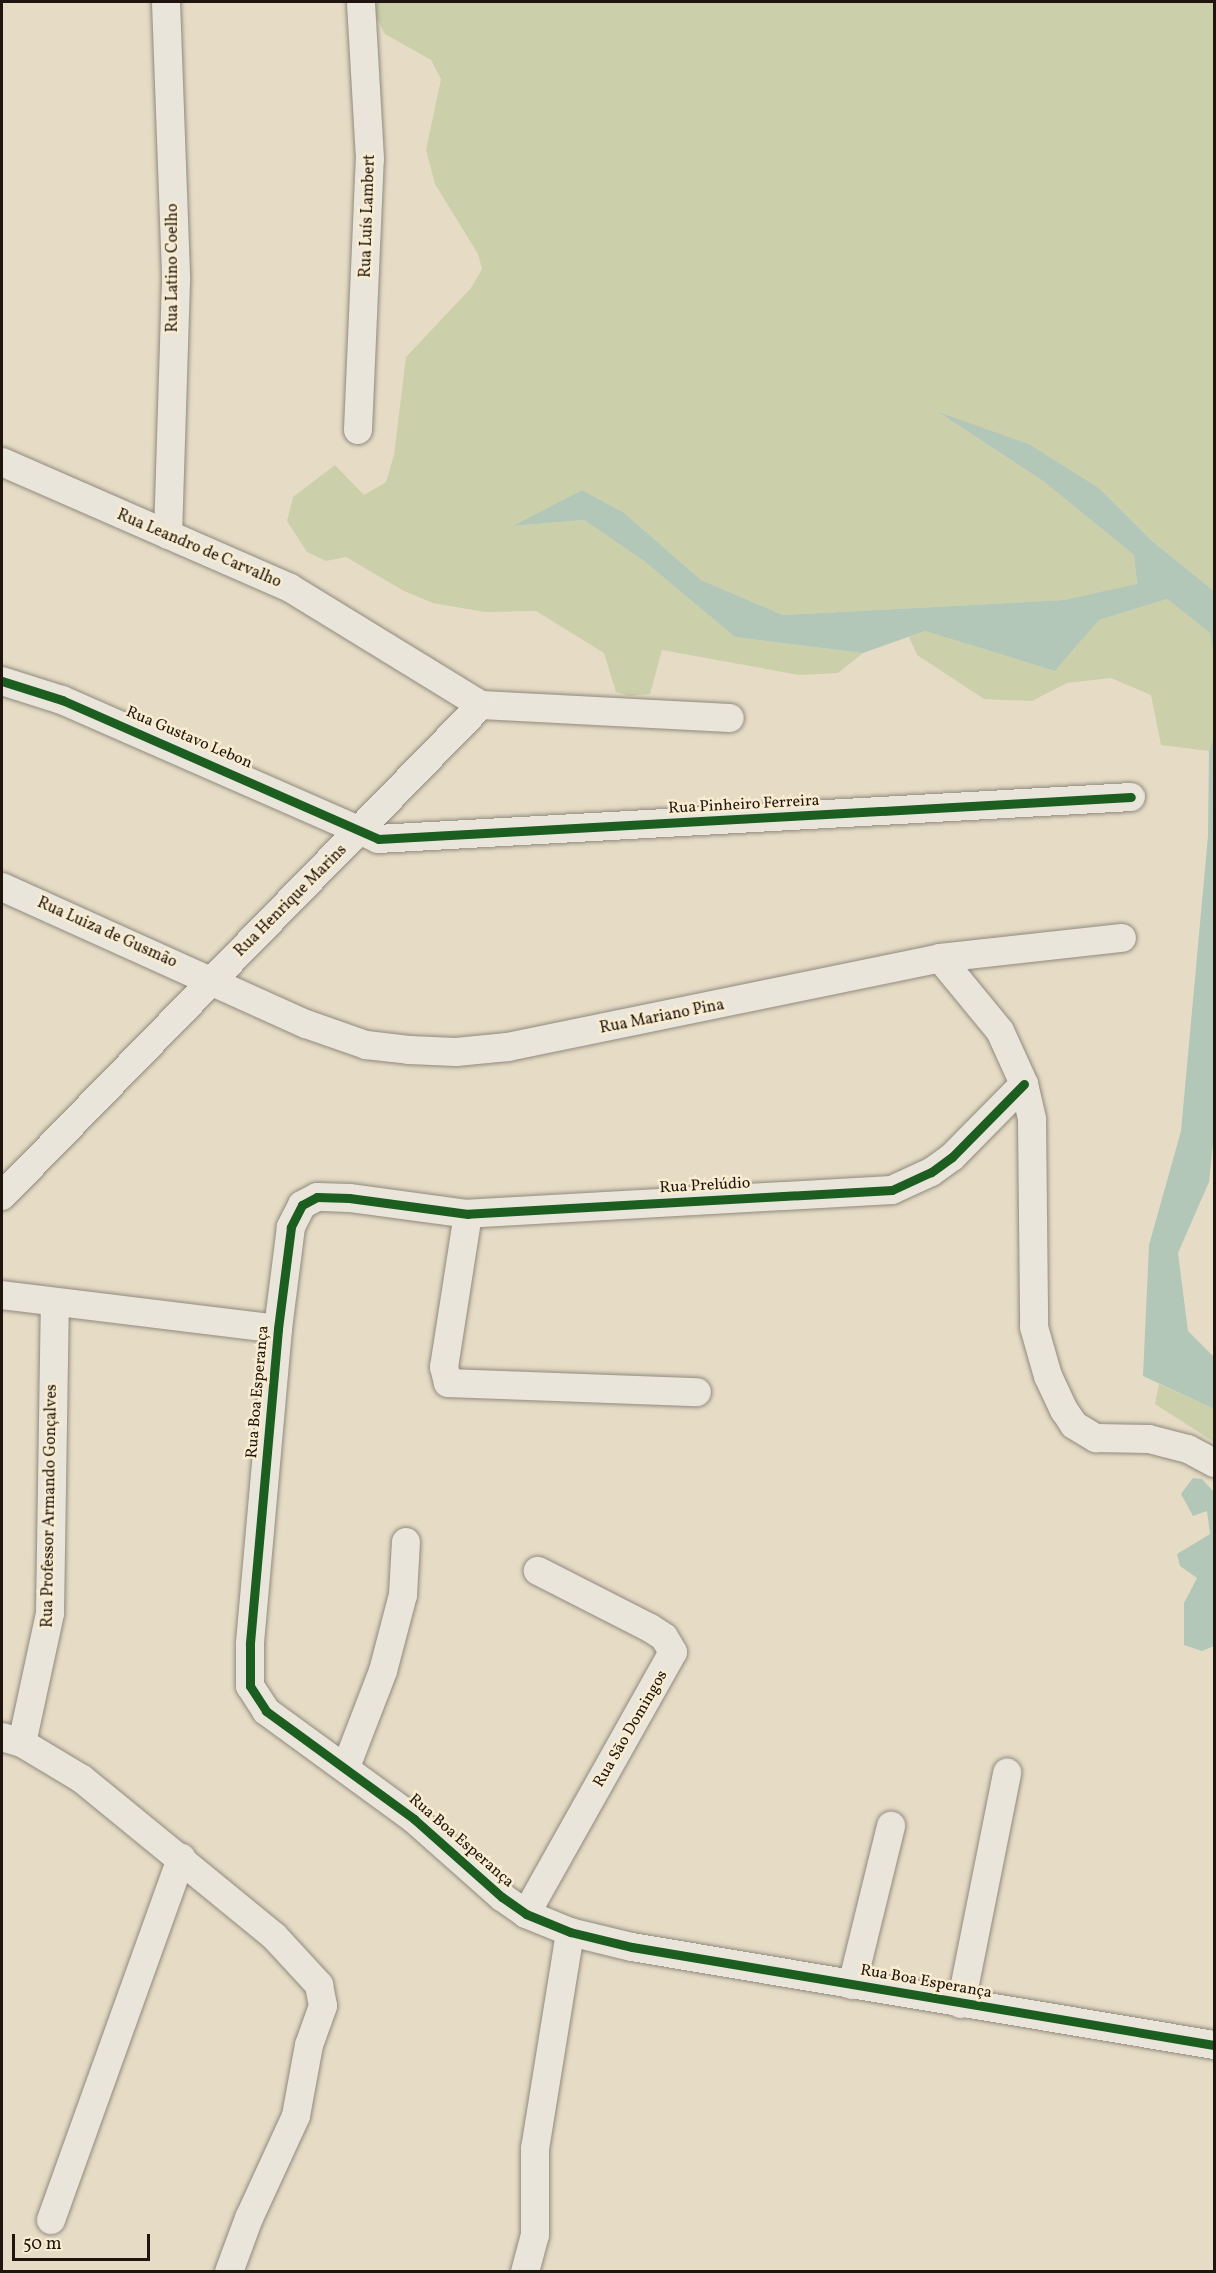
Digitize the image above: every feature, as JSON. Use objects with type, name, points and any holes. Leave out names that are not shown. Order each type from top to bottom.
[{"type":"street","name":"Rua Latino Coelho","points":[[166,2],[176,281],[168,535]]},
{"type":"street","name":"Rua Luís Lambert","points":[[358,430],[370,159],[360,2]]},
{"type":"street","name":"Rua Leandro de Carvalho","points":[[2,462],[290,588],[482,705]]},
{"type":"street","name":"Rua Gustavo Lebon","points":[[2,681],[62,700],[360,832]]},
{"type":"street","points":[[482,705],[730,718]]},
{"type":"street","name":"Rua Henrique Marins","points":[[2,1196],[482,705]]},
{"type":"street","name":"Rua Pinheiro Ferreira","points":[[360,832],[378,839],[400,840],[1131,797]]},
{"type":"street","name":"Rua Luiza de Gusmão","points":[[2,887],[212,980]]},
{"type":"street","name":"Rua Mariano Pina","points":[[212,980],[257,1003],[366,1045],[456,1052],[565,1036],[940,958],[1122,938]]},
{"type":"street","points":[[940,958],[1000,1031],[1024,1084],[1032,1119],[1034,1327],[1048,1376],[1064,1410],[1074,1425],[1096,1438],[1149,1439],[1188,1449],[1215,1463]]},
{"type":"street","name":"Rua Prelúdio","points":[[349,1198],[468,1214],[892,1190],[931,1172],[952,1157],[1024,1084]]},
{"type":"street","name":"Rua Boa Esperança","points":[[349,1198],[317,1197],[302,1205],[291,1227],[279,1329],[250,1645],[250,1686],[266,1711],[346,1767],[442,1841],[526,1914],[570,1932],[632,1947],[1215,2045]]},
{"type":"street","points":[[468,1214],[444,1367],[448,1383],[697,1392]]},
{"type":"street","name":"Rua Boa Esperança","points":[[2,1295],[279,1329]]},
{"type":"street","name":"Rua Professor Armando Gonçalves","points":[[12,1740],[50,1613],[55,1302]]},
{"type":"street","points":[[346,1767],[389,1649],[403,1595],[406,1542]]},
{"type":"street","name":"Rua São Domingos","points":[[526,1914],[673,1652],[664,1637],[650,1628],[538,1571]]},
{"type":"street","points":[[12,1740],[82,1779],[181,1858],[274,1936],[312,1975],[323,1996],[320,2019],[309,2045],[296,2116],[249,2218],[229,2271]]},
{"type":"street","points":[[961,2004],[1007,1773]]},
{"type":"street","points":[[852,1985],[891,1826]]},
{"type":"street","points":[[51,2220],[181,1858]]},
{"type":"street","points":[[525,2271],[535,2235],[535,2149],[570,1932]]},
{"type":"green space","points":[[369,2],[1214,2],[1214,591],[1152,541],[1099,488],[1029,444],[941,414],[1043,481],[1134,555],[1137,585],[1064,600],[783,615],[701,580],[623,512],[582,490],[514,526],[584,520],[644,561],[735,637],[863,653],[838,673],[799,675],[662,650],[650,694],[629,696],[616,692],[604,653],[536,611],[485,612],[433,603],[404,591],[346,557],[326,561],[307,552],[287,521],[293,497],[335,465],[364,495],[386,482],[394,455],[406,357],[471,288],[482,269],[478,254],[435,184],[426,150],[441,79],[431,60],[385,34]]},
{"type":"green space","points":[[1167,599],[1210,633],[1214,658],[1214,736],[1209,751],[1161,745],[1151,695],[1111,678],[1067,683],[1032,701],[984,699],[917,655],[909,637],[925,631],[1055,671],[1099,620]]},
{"type":"green space","points":[[1159,1384],[1214,1409],[1214,1442],[1155,1404]]},
{"type":"shaded area","points":[[938,412],[1029,444],[1099,488],[1152,541],[1214,591],[1214,658],[1210,633],[1167,599],[1099,620],[1055,671],[925,631],[863,653],[735,637],[644,561],[584,520],[513,526],[582,490],[623,512],[701,580],[783,615],[1064,600],[1137,584],[1134,555],[1043,481]]},
{"type":"shaded area","points":[[1214,736],[1214,1135],[1209,1182],[1178,1253],[1188,1331],[1214,1357],[1214,1409],[1143,1376],[1149,1245],[1181,1131],[1208,836],[1209,751]]},
{"type":"shaded area","points":[[1193,1478],[1202,1479],[1214,1492],[1214,1646],[1202,1651],[1184,1645],[1184,1603],[1197,1578],[1180,1566],[1177,1554],[1210,1534],[1207,1511],[1193,1516],[1181,1494]]},
{"type":"cycle path","points":[[2,681],[62,700],[378,839],[1131,797]]},
{"type":"cycle path","points":[[1024,1084],[952,1157],[931,1172],[892,1190],[468,1214],[349,1198],[317,1197],[302,1205],[291,1227],[278,1329],[250,1645],[250,1686],[266,1711],[414,1819],[502,1897],[526,1914],[570,1932],[632,1947],[1214,2045]]}]
